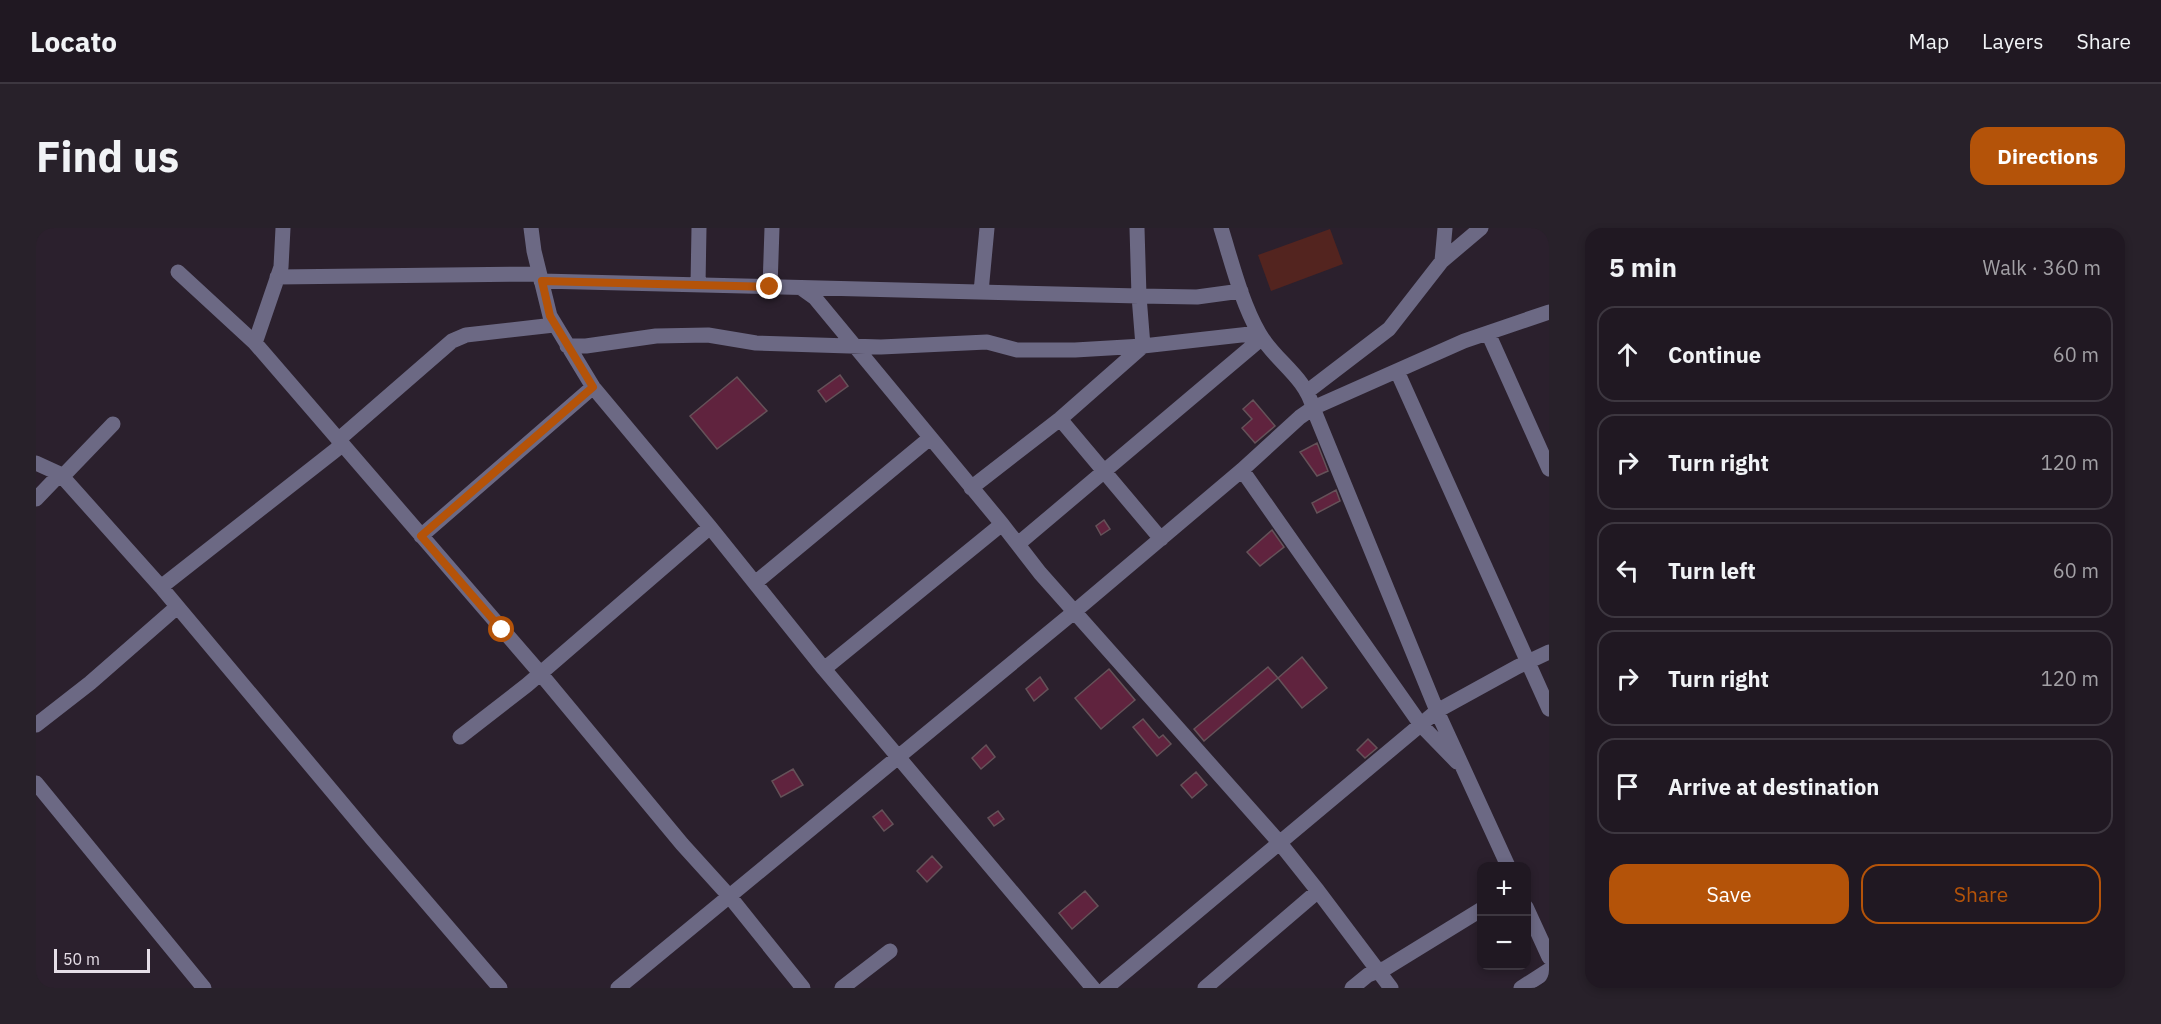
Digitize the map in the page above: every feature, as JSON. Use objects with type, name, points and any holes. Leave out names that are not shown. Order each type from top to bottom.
[{"type":"street","points":[[255,343],[281,267],[283,228]]},
{"type":"street","points":[[531,228],[550,316],[593,387],[897,757],[1093,988]]},
{"type":"street","points":[[698,285],[699,228]]},
{"type":"street","points":[[770,287],[772,228]]},
{"type":"street","points":[[981,292],[987,228]]},
{"type":"street","points":[[1137,228],[1143,346]]},
{"type":"street","points":[[1221,228],[1247,309],[1261,336],[1308,391],[1437,711],[1506,862]]},
{"type":"street","points":[[1442,261],[1445,228]]},
{"type":"street","points":[[1308,391],[1389,329],[1442,261],[1481,228]]},
{"type":"street","points":[[178,272],[255,343],[540,674],[682,844],[730,897],[803,988]]},
{"type":"street","points":[[277,277],[541,278],[801,288],[1197,297],[1241,291]]},
{"type":"street","points":[[801,288],[815,298],[1074,612],[1279,842],[1391,988]]},
{"type":"street","points":[[618,988],[1074,612],[1242,470],[1300,417],[1313,408],[1464,341],[1549,312]]},
{"type":"street","points":[[161,587],[340,442],[452,341],[466,335],[554,325]]},
{"type":"street","points":[[1488,333],[1549,469]]},
{"type":"street","points":[[567,346],[586,346],[656,336],[708,335],[756,343],[881,346],[987,342],[1017,350],[1143,346],[1261,336]]},
{"type":"street","points":[[1018,544],[1261,336]]},
{"type":"street","points":[[971,488],[1060,419],[1143,346]]},
{"type":"street","points":[[1398,371],[1549,709]]},
{"type":"street","points":[[421,536],[593,387]]},
{"type":"street","points":[[1060,419],[1161,539]]},
{"type":"street","points":[[36,499],[113,424]]},
{"type":"street","points":[[755,584],[930,438]]},
{"type":"street","points":[[36,463],[61,475],[161,587],[500,988]]},
{"type":"street","points":[[1242,470],[1421,725],[1463,767]]},
{"type":"street","points":[[824,669],[1002,524]]},
{"type":"street","points":[[460,737],[540,674],[710,527]]},
{"type":"street","points":[[36,725],[90,683],[177,606]]},
{"type":"street","points":[[1106,988],[1437,711],[1549,652]]},
{"type":"street","points":[[36,783],[204,988]]},
{"type":"street","points":[[1204,988],[1318,891]]},
{"type":"street","points":[[1352,988],[1368,975],[1386,968],[1477,912]]},
{"type":"street","points":[[1531,916],[1549,957]]},
{"type":"street","points":[[842,988],[890,951]]},
{"type":"street","points":[[1521,988],[1549,970]]},
{"type":"shaded area","points":[[1330,229],[1343,264],[1271,291],[1258,255]]},
{"type":"building","points":[[840,375],[848,386],[826,402],[818,391]]},
{"type":"building","points":[[737,377],[767,411],[717,449],[690,416]]},
{"type":"building","points":[[1253,400],[1275,426],[1255,443],[1242,428],[1252,419],[1243,409]]},
{"type":"building","points":[[1317,443],[1328,471],[1317,476],[1300,452]]},
{"type":"building","points":[[1336,490],[1340,501],[1317,513],[1312,503]]},
{"type":"building","points":[[1104,520],[1110,529],[1101,535],[1096,526]]},
{"type":"building","points":[[1272,530],[1284,547],[1260,566],[1247,552]]},
{"type":"building","points":[[1302,657],[1327,688],[1302,708],[1278,678]]},
{"type":"building","points":[[1268,667],[1278,678],[1204,741],[1194,729]]},
{"type":"building","points":[[1109,669],[1135,700],[1101,729],[1075,698]]},
{"type":"building","points":[[1040,677],[1048,689],[1034,701],[1026,689]]},
{"type":"building","points":[[1143,719],[1159,738],[1163,735],[1171,744],[1157,756],[1133,727]]},
{"type":"building","points":[[1368,739],[1377,748],[1365,758],[1357,750]]},
{"type":"building","points":[[986,745],[995,757],[981,769],[972,758]]},
{"type":"building","points":[[793,769],[803,785],[781,797],[772,781]]},
{"type":"building","points":[[1196,772],[1207,785],[1192,798],[1181,785]]},
{"type":"building","points":[[882,810],[893,824],[884,831],[873,817]]},
{"type":"building","points":[[998,811],[1004,819],[994,826],[988,818]]},
{"type":"building","points":[[932,856],[942,867],[927,882],[917,871]]},
{"type":"building","points":[[1085,891],[1098,906],[1072,929],[1059,913]]},
{"type":"route","points":[[502,630],[421,536],[593,387],[550,316],[542,281],[770,287]]}]
